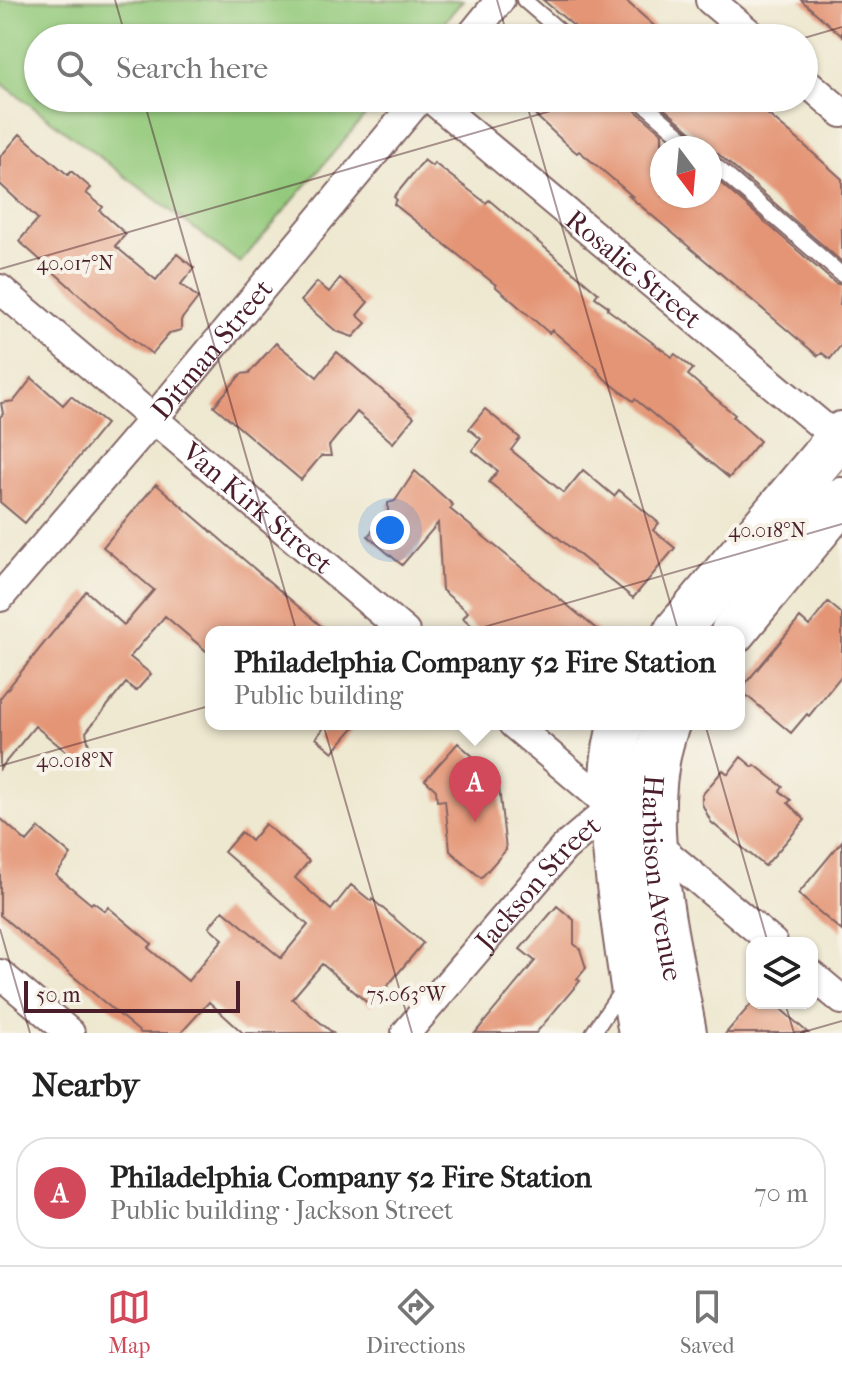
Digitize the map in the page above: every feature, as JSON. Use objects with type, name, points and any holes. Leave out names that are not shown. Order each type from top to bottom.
[{"type":"main road","points":[[681,626],[840,436]]},
{"type":"main road","points":[[738,626],[842,500]]},
{"type":"main road","name":"Harbison Avenue","points":[[620,730],[613,758],[611,808],[641,1033]]},
{"type":"main road","name":"Harbison Avenue","points":[[665,730],[653,788],[653,843],[684,1033]]},
{"type":"street","points":[[480,24],[500,0]]},
{"type":"street","points":[[710,0],[738,24]]},
{"type":"street","points":[[818,92],[842,113]]},
{"type":"street","name":"Ditman Street","points":[[0,597],[154,418],[408,112]]},
{"type":"street","name":"Rosalie Street","points":[[447,112],[840,436]]},
{"type":"street","name":"Van Kirk Street","points":[[0,289],[398,626]]},
{"type":"street","points":[[520,730],[766,937]]},
{"type":"street","name":"Jackson Street","points":[[406,1033],[564,848],[611,808]]},
{"type":"street","points":[[0,974],[70,1033]]},
{"type":"street","points":[[818,980],[842,1000]]},
{"type":"lane","points":[[524,0],[552,24]]},
{"type":"lane","points":[[653,112],[681,136]]},
{"type":"lane","points":[[722,171],[842,275]]},
{"type":"lane","points":[[593,1033],[631,976]]},
{"type":"green space","points":[[0,0],[463,0],[443,24],[24,24],[24,100],[0,82]]},
{"type":"green space","points":[[40,112],[368,112],[240,263]]},
{"type":"building","points":[[543,0],[625,0],[652,24],[571,24]]},
{"type":"building","points":[[801,0],[842,0],[842,36]]},
{"type":"building","points":[[532,112],[637,112],[662,133],[662,136],[650,136],[650,208],[722,208],[722,184],[835,283],[842,285],[842,344],[830,359],[822,353],[818,356],[608,175],[579,151],[577,153]]},
{"type":"building","points":[[668,112],[765,112],[795,137],[842,179],[842,262],[722,157],[722,136],[696,136]]},
{"type":"building","points":[[20,134],[68,175],[71,171],[91,188],[86,193],[103,207],[100,211],[126,234],[115,246],[156,280],[177,254],[194,268],[181,284],[198,298],[181,320],[181,330],[170,333],[152,354],[105,318],[19,241],[38,219],[0,184],[0,157]]},
{"type":"building","points":[[424,160],[432,166],[434,163],[486,203],[489,200],[598,293],[595,297],[609,307],[607,309],[693,369],[688,375],[760,441],[729,478],[635,399],[633,401],[605,379],[598,369],[552,330],[549,333],[496,285],[394,204],[397,200],[394,197]]},
{"type":"building","points":[[340,278],[368,302],[357,315],[366,323],[353,337],[336,331],[301,301],[317,282],[329,292]]},
{"type":"building","points":[[276,343],[317,377],[337,352],[414,417],[393,443],[357,412],[329,446],[331,456],[321,456],[301,480],[214,406],[241,374],[249,373]]},
{"type":"building","points":[[32,378],[63,405],[71,396],[106,424],[25,523],[0,502],[0,417],[3,414],[1,403],[14,401]]},
{"type":"building","points":[[485,409],[520,438],[511,450],[564,493],[583,470],[614,496],[619,490],[659,523],[653,530],[675,548],[633,598],[489,482],[498,471],[472,450],[481,439],[469,429]]},
{"type":"building","points":[[415,471],[453,505],[450,509],[593,626],[472,626],[463,618],[468,612],[442,590],[438,523],[402,565],[368,536],[388,513],[388,503],[395,501]]},
{"type":"building","points":[[156,484],[321,626],[205,626],[205,650],[165,616],[130,657],[151,674],[136,691],[126,683],[86,732],[90,751],[80,763],[35,726],[0,769],[0,698],[86,591],[124,625],[154,590],[103,547]]},
{"type":"building","points":[[828,602],[842,614],[842,675],[791,733],[745,694],[745,684],[800,618],[809,626]]},
{"type":"building","points":[[322,730],[352,730],[333,752],[316,738]]},
{"type":"building","points":[[458,743],[498,779],[506,850],[481,878],[450,851],[445,800],[437,801],[436,790],[425,780]]},
{"type":"building","points":[[741,757],[783,787],[780,791],[791,800],[788,803],[805,820],[765,866],[711,822],[702,804],[702,795],[723,770],[728,774]]},
{"type":"building","points":[[0,818],[27,842],[39,828],[71,855],[56,875],[91,904],[93,902],[105,911],[108,907],[152,944],[148,948],[188,981],[223,939],[209,927],[223,910],[281,958],[308,925],[224,852],[241,832],[251,841],[265,824],[309,861],[295,878],[331,910],[351,885],[423,943],[371,1006],[322,964],[292,999],[333,1033],[243,1033],[209,1002],[181,1033],[141,1033],[0,915]]},
{"type":"building","points":[[842,841],[842,931],[798,894]]},
{"type":"building","points":[[557,906],[574,920],[574,944],[580,949],[586,968],[577,979],[580,981],[536,1033],[475,1033],[535,961],[520,949]]},
{"type":"building","points":[[747,1009],[781,1009],[808,1033],[726,1033]]},
{"type":"place","name":"Philadelphia Company 52 Fire Station","points":[[475,822]]}]
